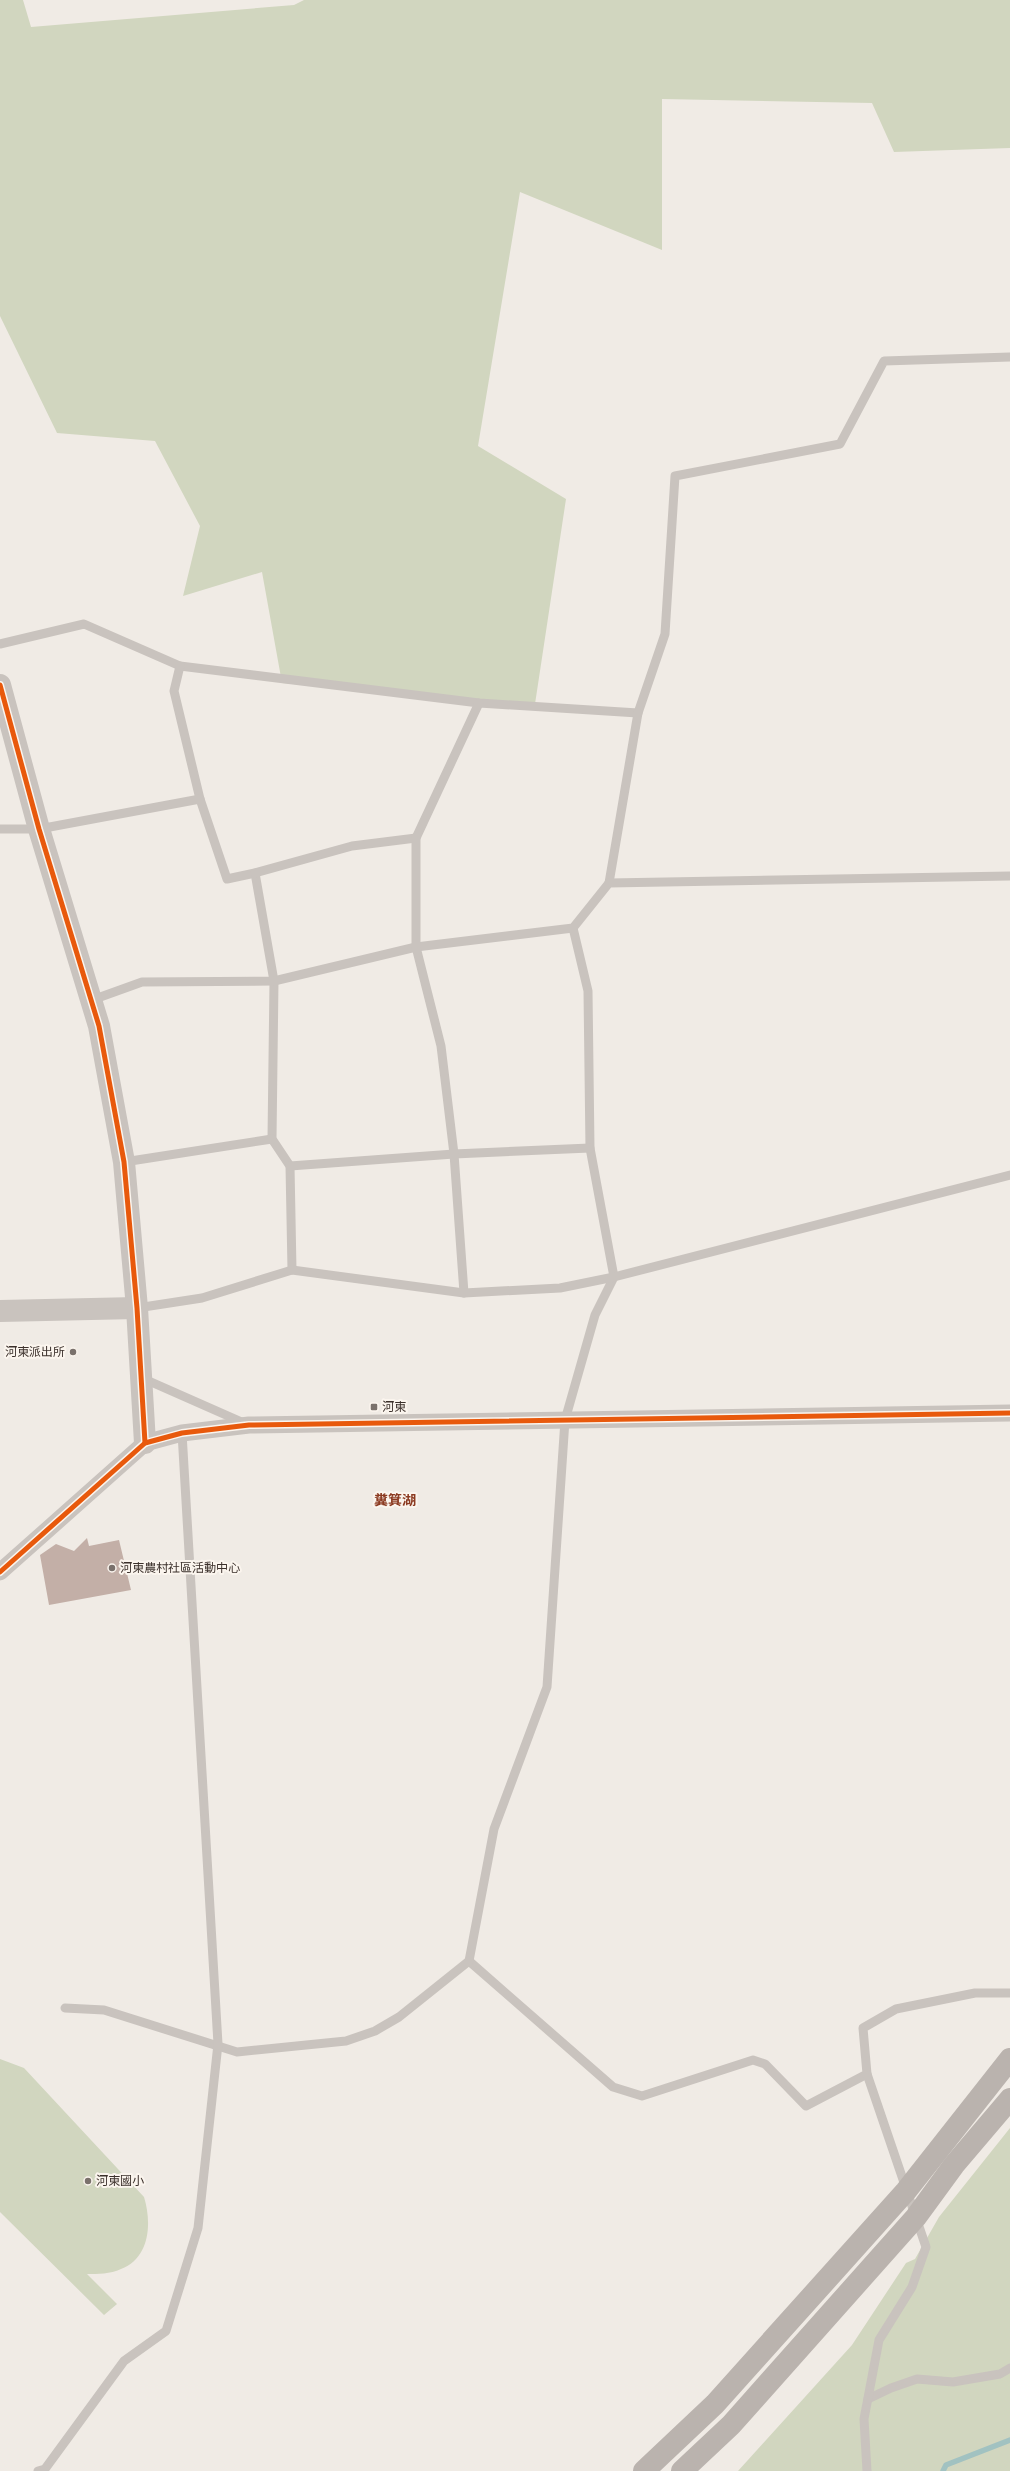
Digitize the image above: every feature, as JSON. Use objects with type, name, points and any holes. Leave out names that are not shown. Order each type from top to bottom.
[{"type":"main road","points":[[644,2471],[715,2404],[906,2191],[1010,2059]]},
{"type":"main road","points":[[682,2471],[731,2425],[916,2217],[954,2165],[1010,2099]]},
{"type":"street","points":[[0,685],[39,829],[99,1026],[124,1162],[137,1308],[145,1443]]},
{"type":"street","points":[[0,1311],[137,1308]]},
{"type":"street","points":[[0,1572],[145,1443],[182,1433],[249,1425],[1010,1413]]},
{"type":"lane","points":[[92,1000],[142,982],[274,981],[416,948],[573,928],[609,883],[638,713],[665,634],[675,476],[840,444],[884,361],[1010,358]]},
{"type":"lane","points":[[0,644],[84,624],[180,666],[479,703],[638,713]]},
{"type":"lane","points":[[180,666],[174,691],[200,799],[227,879],[255,873],[352,846],[416,838]]},
{"type":"lane","points":[[464,1293],[454,1154],[442,1046],[416,948],[416,838],[479,703]]},
{"type":"lane","points":[[0,829],[39,829],[200,799]]},
{"type":"lane","points":[[255,873],[274,981],[272,1139],[290,1166],[292,1270]]},
{"type":"lane","points":[[609,883],[1010,876]]},
{"type":"lane","points":[[65,2008],[104,2010],[218,2044],[237,2052],[346,2041],[399,2018],[469,1961],[494,1829],[547,1687],[565,1420],[595,1315],[614,1277],[590,1148],[588,991],[573,928]]},
{"type":"lane","points":[[124,1162],[272,1139]]},
{"type":"lane","points":[[290,1166],[454,1154],[590,1148]]},
{"type":"lane","points":[[137,1308],[202,1298],[292,1270],[464,1293],[560,1288],[614,1277],[1010,1175]]},
{"type":"lane","points":[[142,1378],[249,1425]]},
{"type":"lane","points":[[38,2471],[45,2469],[124,2361],[166,2331],[198,2228],[218,2044],[182,1433]]},
{"type":"lane","points":[[469,1961],[613,2086],[642,2096],[753,2060],[765,2064],[806,2106],[868,2074]]},
{"type":"lane","points":[[867,2471],[864,2419],[879,2340],[912,2287],[926,2247],[868,2074],[863,2028],[896,2009],[975,1993],[1010,1993]]},
{"type":"lane","points":[[868,2399],[891,2388],[917,2379],[953,2382],[1000,2374],[1010,2368]]},
{"type":"green space","points":[[0,0],[23,0],[31,27],[294,5],[304,0],[1010,0],[1010,148],[894,152],[872,103],[662,99],[662,250],[520,192],[478,446],[566,499],[535,704],[282,683],[262,572],[183,596],[200,526],[155,441],[57,433],[0,316]]},
{"type":"green space","points":[[0,2059],[24,2068],[144,2197],[148,2218],[148,2228],[143,2248],[138,2257],[131,2264],[117,2271],[87,2274],[117,2304],[104,2315],[0,2212]]},
{"type":"green space","points":[[1010,2128],[1010,2471],[738,2471],[852,2345],[906,2263],[915,2259],[939,2217]]},
{"type":"building","points":[[87,1538],[89,1546],[119,1540],[131,1590],[49,1605],[40,1555],[56,1544],[74,1551]]},
{"type":"waterway","points":[[943,2471],[946,2465],[1010,2440]]},
{"type":"cycle path","points":[[0,685],[39,829],[99,1026],[124,1162],[137,1308],[145,1443]]},
{"type":"cycle path","points":[[0,1572],[145,1443],[182,1433],[249,1425],[1010,1413]]},
{"type":"place","name":"河東派出所","points":[[73,1352]]},
{"type":"place","name":"河東","points":[[374,1407]]},
{"type":"place","name":"河東農村社區活動中心","points":[[112,1568]]},
{"type":"place","name":"河東國小","points":[[88,2181]]},
{"type":"district","name":"糞箕湖","points":[[395,1500]]}]
